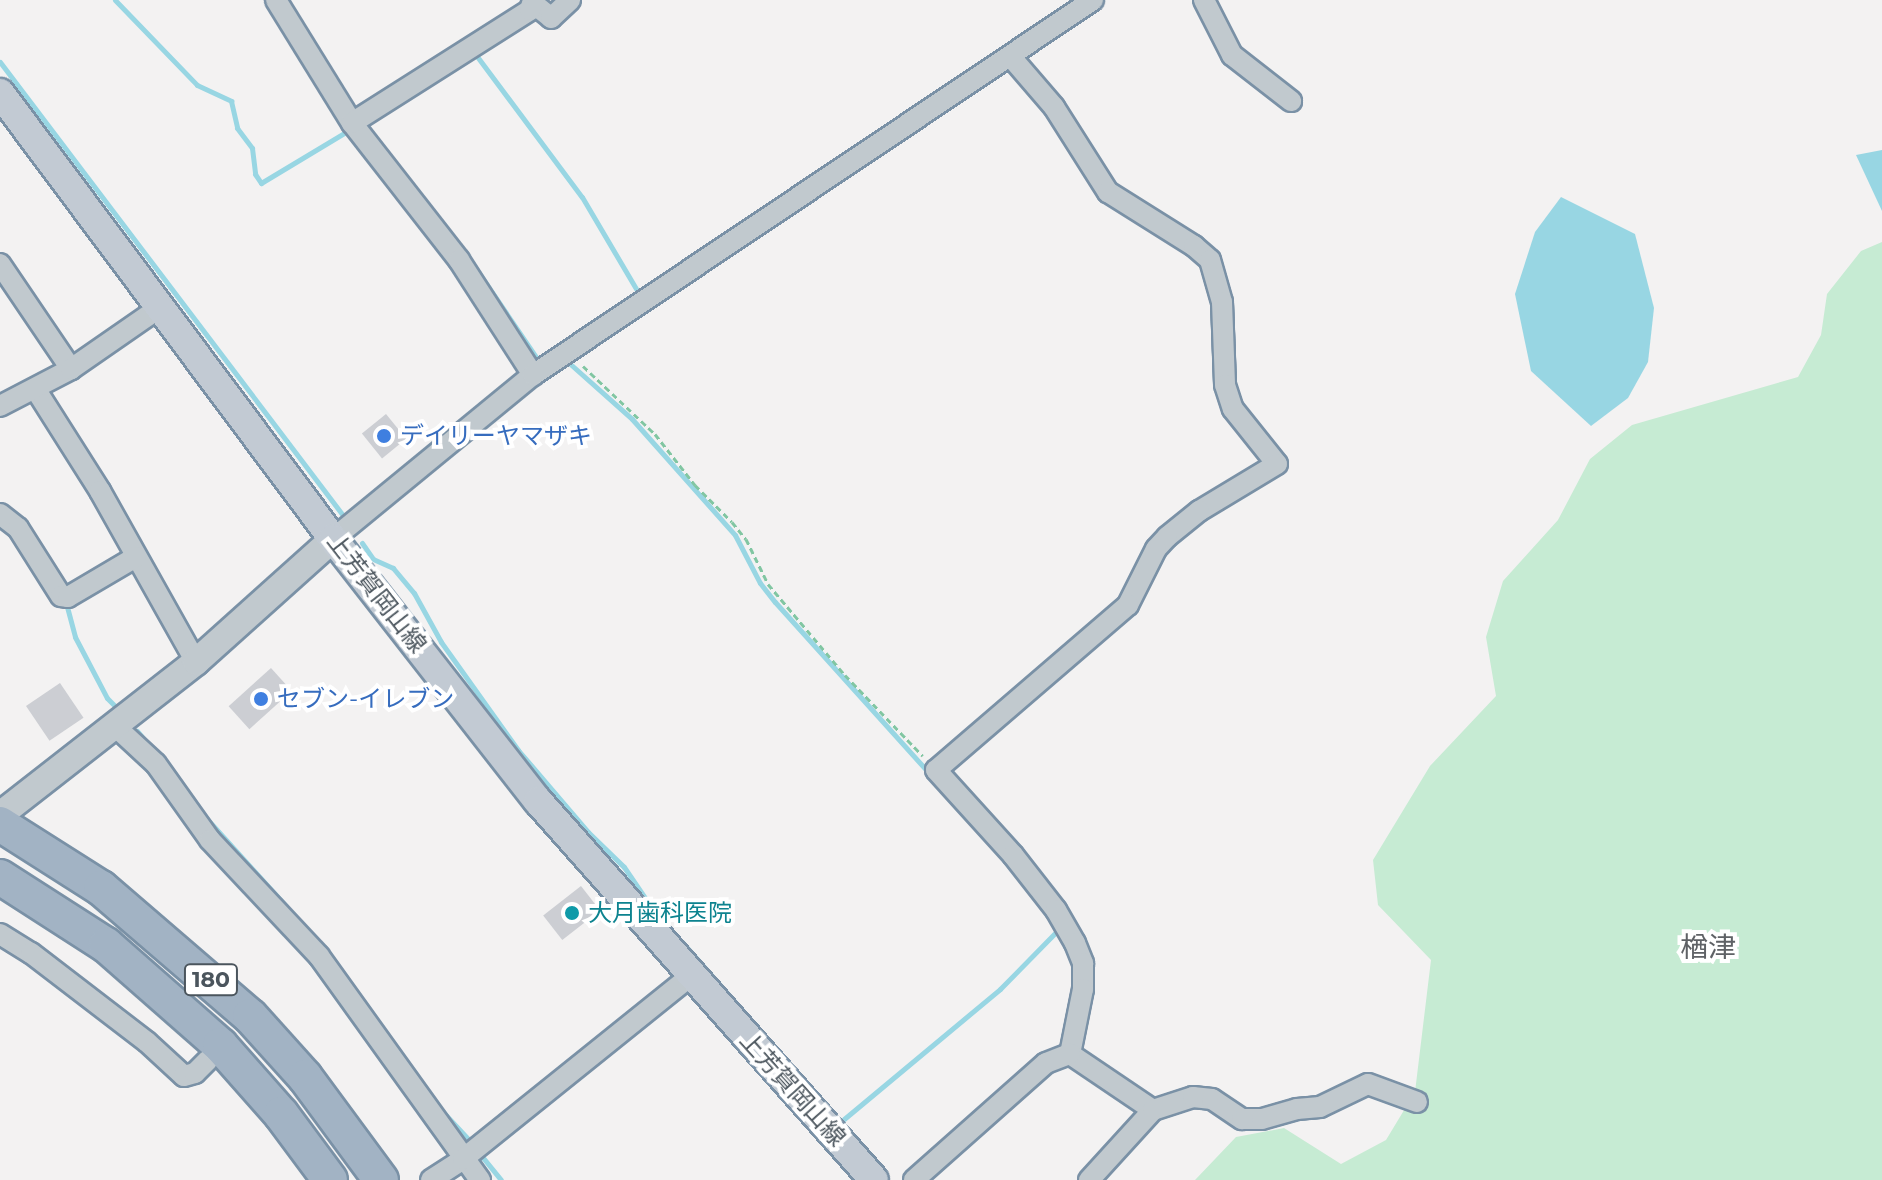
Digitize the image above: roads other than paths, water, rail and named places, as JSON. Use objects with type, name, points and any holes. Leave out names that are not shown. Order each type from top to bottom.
[{"type":"highway","name":"180","points":[[0,824],[101,888],[250,1016],[305,1077],[381,1180]]},
{"type":"highway","name":"180","points":[[0,877],[106,945],[210,1035],[281,1114],[330,1180]]},
{"type":"highway","name":"180","points":[[0,899],[117,979],[170,1022],[208,1060],[305,1180]]},
{"type":"main road","name":"上芳賀岡山線","points":[[0,93],[333,539],[538,801],[874,1180]]},
{"type":"street","points":[[276,0],[352,123],[459,260],[533,375]]},
{"type":"street","points":[[352,123],[530,10],[538,6],[551,18],[570,0]]},
{"type":"street","points":[[0,815],[196,662],[333,539],[533,375],[1093,0]]},
{"type":"street","points":[[1204,0],[1232,55],[1291,101]]},
{"type":"street","points":[[1011,57],[1054,107],[1108,192],[1182,237],[1210,260],[1222,302],[1225,385],[1233,409],[1277,464],[1199,511],[1167,537],[1156,549],[1128,605],[936,770],[1013,855],[1056,910],[1075,943],[1083,963],[1083,989],[1070,1054]]},
{"type":"street","points":[[0,264],[71,369]]},
{"type":"street","points":[[0,406],[36,390],[71,369],[162,306]]},
{"type":"street","points":[[36,390],[196,662]]},
{"type":"street","points":[[0,514],[18,528],[64,597],[136,557]]},
{"type":"street","points":[[116,727],[156,764],[210,840],[319,956],[480,1180]]},
{"type":"street","points":[[0,934],[31,953],[147,1042],[184,1076],[195,1073],[208,1060]]},
{"type":"street","points":[[431,1180],[463,1159],[691,976]]},
{"type":"street","points":[[1070,1054],[1153,1110]]},
{"type":"street","points":[[914,1180],[1046,1063],[1070,1054]]},
{"type":"street","points":[[1089,1180],[1153,1110],[1193,1097],[1212,1099],[1242,1119],[1262,1119],[1320,1107],[1368,1084],[1417,1102]]},
{"type":"water","points":[[1882,150],[1882,211],[1856,155]]},
{"type":"water","points":[[1561,197],[1635,234],[1654,308],[1648,362],[1628,398],[1591,426],[1531,371],[1515,294],[1535,232]]},
{"type":"waterway","points":[[115,0],[197,85],[231,101],[237,128],[252,148],[255,174],[261,183],[351,129]]},
{"type":"waterway","points":[[481,52],[476,55],[582,197],[638,292],[568,340]]},
{"type":"waterway","points":[[0,62],[342,514]]},
{"type":"waterway","points":[[468,257],[538,360],[542,357]]},
{"type":"waterway","points":[[568,362],[632,419],[735,535],[760,583],[775,602],[930,774]]},
{"type":"waterway","points":[[362,543],[373,559],[393,568],[414,593],[441,642],[518,750],[588,832],[624,867],[656,914]]},
{"type":"waterway","points":[[66,603],[75,637],[107,698],[116,707]]},
{"type":"waterway","points":[[137,731],[149,745]]},
{"type":"waterway","points":[[207,819],[286,906]]},
{"type":"waterway","points":[[844,1119],[1000,989],[1059,929]]},
{"type":"waterway","points":[[682,942],[750,1019]]},
{"type":"waterway","points":[[442,1111],[471,1142]]},
{"type":"waterway","points":[[480,1154],[501,1180]]},
{"type":"place","name":"デイリーヤマザキ","points":[[384,436]]},
{"type":"place","name":"セブン-イレブン","points":[[261,699]]},
{"type":"place","name":"大月歯科医院","points":[[572,913]]},
{"type":"district","name":"楢津","points":[[1708,947]]}]
